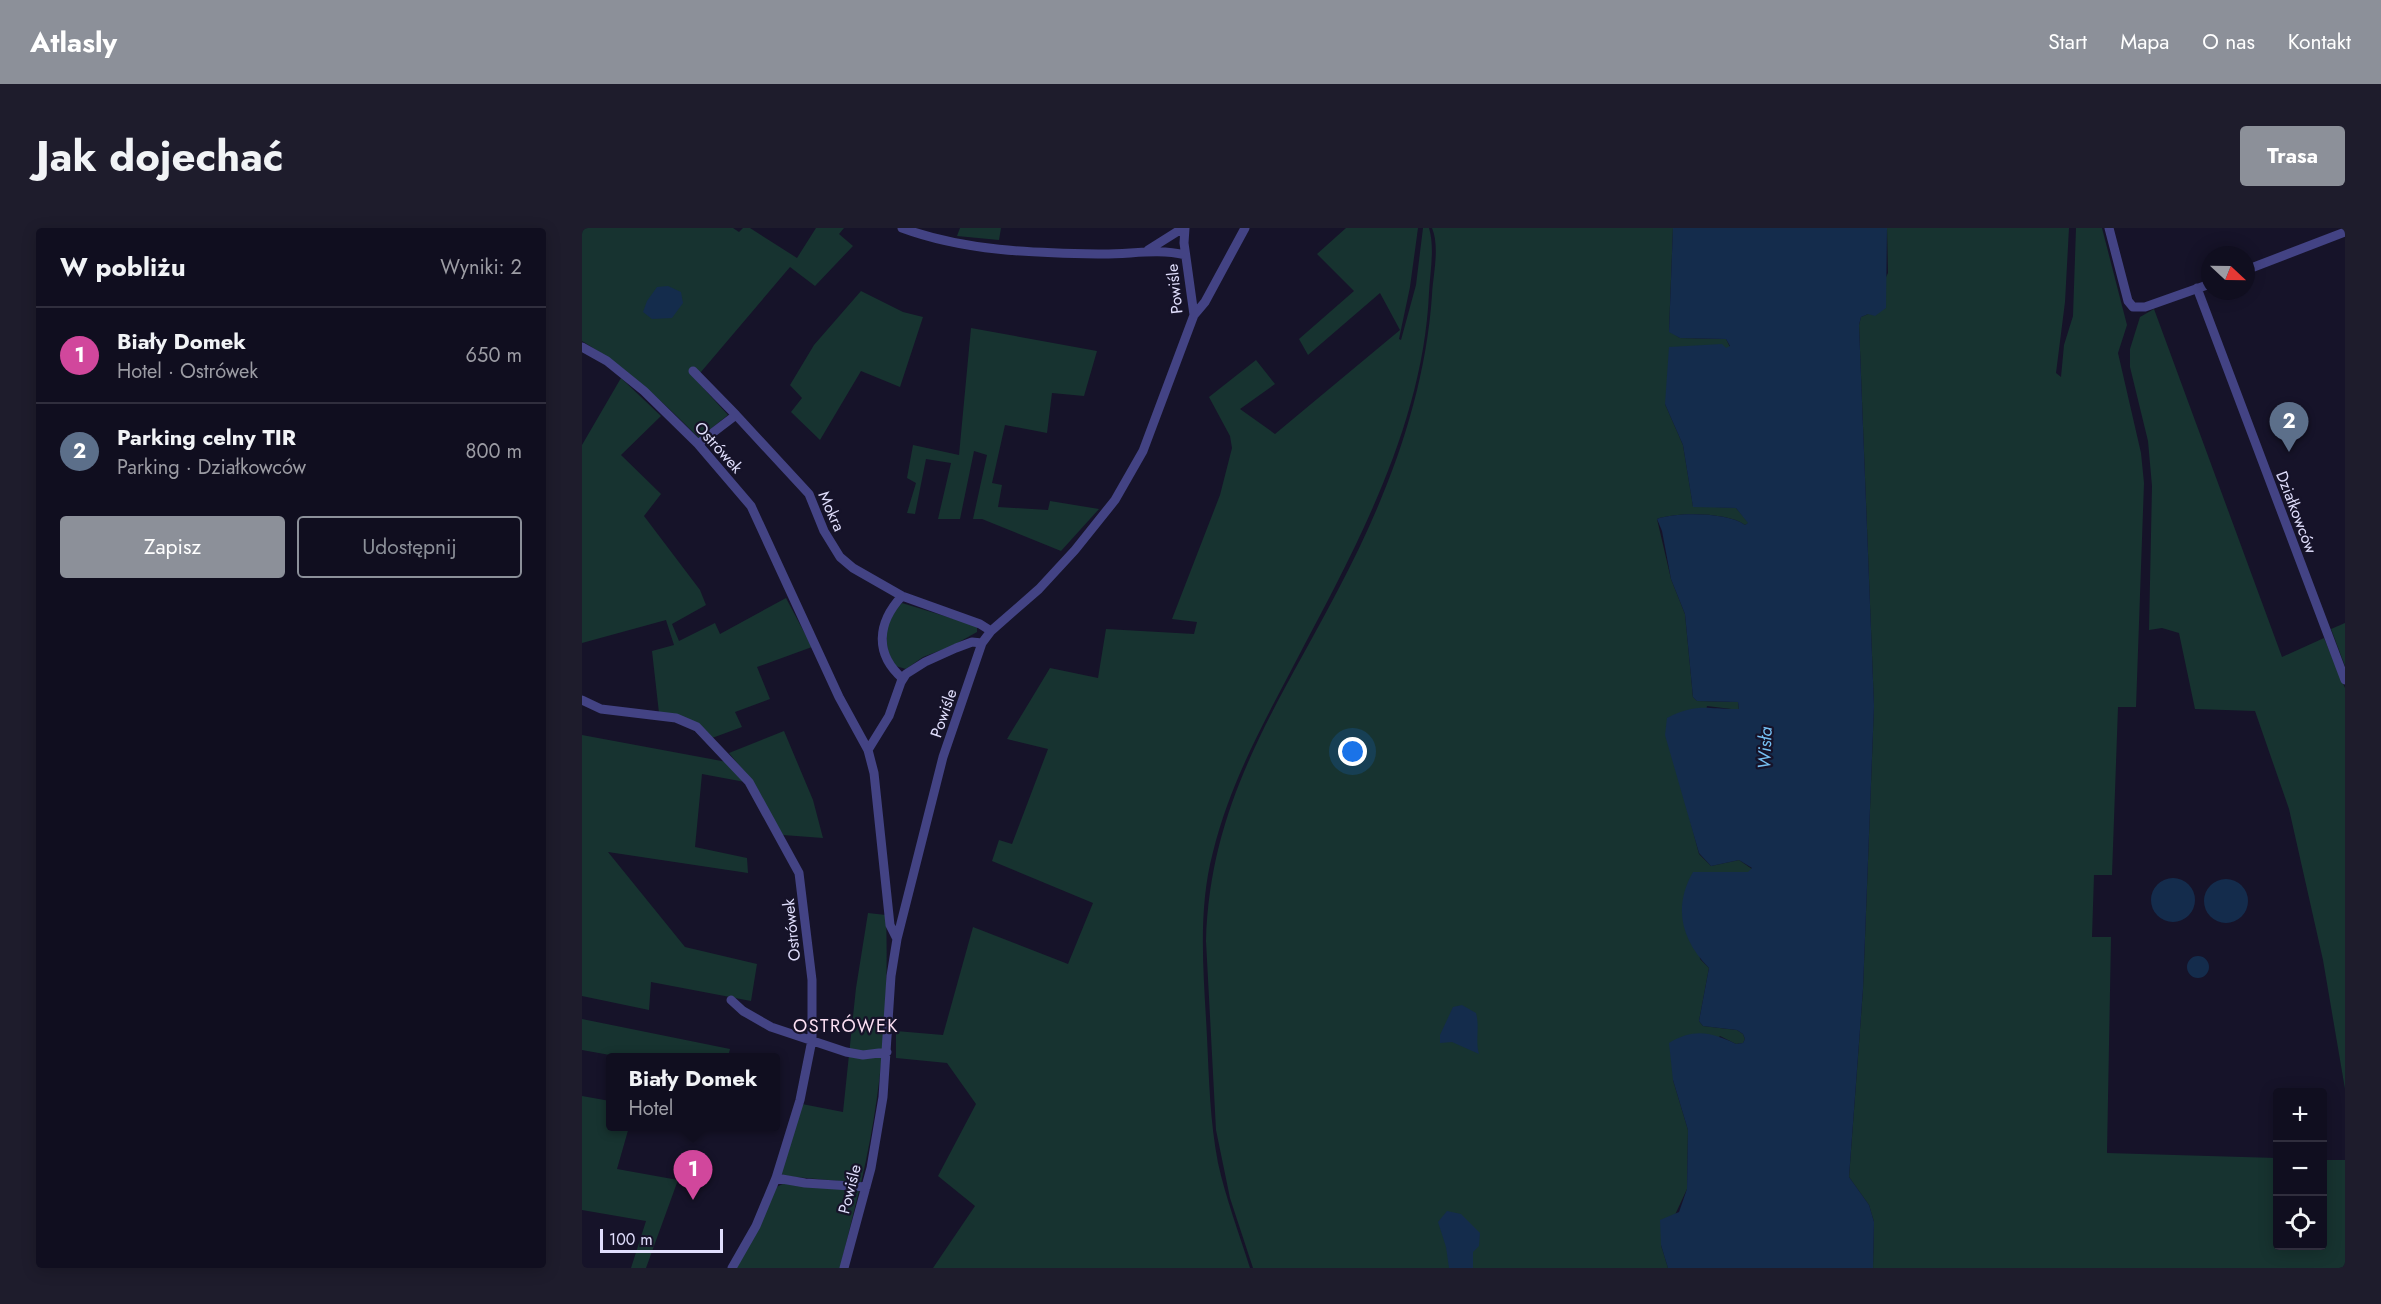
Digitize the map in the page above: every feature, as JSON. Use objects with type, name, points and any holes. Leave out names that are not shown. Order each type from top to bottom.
[{"type":"street","points":[[902,228],[953,242],[1006,249],[1099,254],[1146,251],[1185,255]]},
{"type":"street","points":[[1146,251],[1184,228]]},
{"type":"street","name":"Powiśle","points":[[844,1268],[866,1187],[883,1097],[888,1052],[891,976],[897,939],[940,767],[982,643],[991,631],[1057,571],[1096,525],[1125,484],[1143,451],[1194,315],[1185,255],[1184,228]]},
{"type":"street","points":[[1194,315],[1205,302],[1245,228]]},
{"type":"street","points":[[2109,228],[2128,301],[2133,307],[2145,307],[2201,287]]},
{"type":"street","points":[[2255,267],[2345,232]]},
{"type":"street","name":"Działkowców","points":[[2197,288],[2345,680]]},
{"type":"street","name":"Ostrówek","points":[[582,347],[628,376],[698,444],[751,506],[765,530],[793,601],[868,750],[874,773],[890,926],[897,939]]},
{"type":"street","name":"Mokra","points":[[693,371],[809,494],[827,538],[840,557],[853,568],[902,596],[980,624],[991,631]]},
{"type":"street","points":[[698,444],[735,416]]},
{"type":"street","points":[[902,596],[886,618],[881,640],[888,664],[903,679]]},
{"type":"street","points":[[868,750],[889,716],[903,679],[925,662],[972,642],[982,643]]},
{"type":"street","name":"Ostrówek","points":[[582,700],[617,712],[687,721],[698,727],[749,782],[799,873],[812,980],[812,1040],[800,1100],[776,1178],[756,1226],[732,1268]]},
{"type":"street","points":[[731,1000],[757,1020],[853,1054],[888,1052]]},
{"type":"street","points":[[776,1178],[805,1183],[866,1187]]},
{"type":"green space","points":[[582,228],[733,228],[739,232],[743,228],[750,228],[797,258],[816,228],[844,228],[839,234],[853,246],[815,286],[790,267],[695,379],[728,415],[699,438],[644,386],[582,341]]},
{"type":"green space","points":[[960,228],[1001,228],[999,240],[957,236]]},
{"type":"green space","points":[[1346,228],[1418,228],[1410,287],[1399,339],[1401,340],[1416,285],[1423,228],[1429,228],[1432,244],[1429,293],[1424,342],[1414,391],[1383,484],[1341,574],[1248,754],[1228,802],[1208,875],[1203,921],[1203,967],[1213,1132],[1221,1176],[1250,1268],[933,1268],[975,1206],[938,1176],[976,1104],[947,1063],[896,1058],[896,1031],[943,1035],[973,927],[1068,964],[1093,903],[992,861],[999,840],[1012,844],[1048,749],[1007,739],[1050,668],[1098,678],[1106,629],[1194,634],[1197,622],[1172,619],[1220,495],[1232,448],[1230,436],[1209,397],[1256,360],[1275,384],[1240,409],[1275,434],[1400,330],[1380,293],[1308,355],[1299,339],[1354,291],[1317,254]]},
{"type":"green space","points":[[1432,228],[1673,228],[1669,331],[1680,338],[1726,339],[1730,347],[1665,404],[1683,445],[1693,506],[1736,508],[1749,523],[1745,525],[1726,518],[1702,514],[1657,519],[1671,579],[1685,614],[1693,697],[1697,701],[1738,702],[1739,710],[1707,706],[1688,812],[1699,854],[1711,866],[1739,860],[1752,869],[1749,872],[1693,872],[1700,959],[1709,968],[1699,1021],[1703,1026],[1737,1030],[1743,1034],[1745,1039],[1743,1043],[1736,1044],[1720,1036],[1673,1080],[1688,1130],[1687,1189],[1661,1245],[1668,1268],[1253,1268],[1230,1198],[1216,1130],[1206,941],[1210,890],[1220,843],[1233,799],[1251,756],[1356,554],[1388,482],[1401,446],[1412,409],[1428,333],[1436,252]]},
{"type":"green space","points":[[1887,228],[2069,228],[2065,302],[2056,373],[2061,377],[2064,345],[2073,316],[2076,228],[2102,228],[2127,325],[2118,353],[2141,453],[2144,483],[2136,707],[2118,707],[2112,875],[2094,875],[2092,937],[2111,937],[2107,1153],[2273,1158],[2273,1250],[2327,1250],[2327,1160],[2345,1160],[2345,1268],[1873,1268],[1874,1222],[1869,1205],[1849,1177],[1863,989],[1874,706],[1859,325],[1861,317],[1868,314],[1888,273]]},
{"type":"green space","points":[[861,291],[903,312],[923,317],[900,387],[861,371],[820,440],[791,412],[802,398],[790,385],[814,345]]},
{"type":"green space","points":[[2154,309],[2282,657],[2324,638],[2345,688],[2345,1089],[2323,960],[2289,809],[2255,711],[2195,709],[2179,633],[2162,628],[2149,630],[2152,486],[2148,441],[2130,367],[2130,349],[2140,317]]},
{"type":"green space","points":[[971,328],[1097,351],[1084,396],[1052,393],[1047,433],[1005,425],[992,483],[1002,485],[998,507],[1048,510],[1050,501],[1099,509],[1061,551],[982,519],[973,519],[987,455],[974,451],[960,519],[938,519],[951,463],[926,459],[915,514],[907,513],[916,483],[907,478],[913,445],[959,455]]},
{"type":"green space","points":[[621,378],[661,416],[621,455],[661,494],[644,516],[700,590],[706,605],[672,624],[679,641],[715,623],[720,634],[786,598],[812,647],[757,667],[770,699],[735,712],[742,727],[712,738],[689,719],[659,713],[652,651],[674,645],[666,620],[582,643],[582,445]]},
{"type":"green space","points":[[902,603],[977,626],[977,632],[952,646],[923,657],[906,669],[892,665],[887,640],[888,625]]},
{"type":"green space","points":[[2345,623],[2345,666],[2331,629]]},
{"type":"green space","points":[[784,731],[813,800],[823,838],[783,835],[747,775],[729,753]]},
{"type":"green space","points":[[582,735],[727,762],[745,782],[702,774],[695,847],[747,858],[748,873],[608,852],[685,947],[757,964],[751,1001],[651,982],[649,1010],[582,996]]},
{"type":"green space","points":[[868,913],[886,915],[887,949],[885,1016],[879,1083],[861,1183],[784,1176],[780,1172],[802,1104],[843,1112],[856,988]]},
{"type":"green space","points":[[582,1019],[730,1049],[729,1053],[606,1054],[582,1050]]},
{"type":"green space","points":[[582,1096],[606,1100],[606,1131],[628,1131],[617,1169],[678,1180],[646,1268],[631,1268],[646,1221],[582,1210]]},
{"type":"green space","points":[[785,1183],[859,1191],[840,1268],[734,1268],[774,1188]]},
{"type":"water","name":"Wisła","points":[[1673,228],[1887,228],[1886,308],[1875,316],[1868,314],[1861,317],[1859,325],[1874,706],[1863,989],[1849,1177],[1869,1205],[1874,1222],[1873,1268],[1668,1268],[1661,1245],[1660,1220],[1679,1212],[1687,1189],[1688,1130],[1673,1080],[1669,1043],[1686,1035],[1702,1033],[1736,1044],[1743,1043],[1745,1039],[1743,1034],[1737,1030],[1703,1026],[1699,1021],[1709,968],[1699,957],[1686,935],[1683,923],[1683,898],[1693,872],[1748,872],[1752,868],[1739,860],[1711,866],[1699,853],[1665,735],[1667,718],[1678,713],[1696,708],[1739,709],[1738,702],[1697,701],[1693,697],[1685,614],[1671,579],[1662,531],[1657,519],[1676,515],[1701,514],[1726,518],[1745,525],[1748,523],[1736,508],[1693,507],[1683,445],[1665,404],[1669,347],[1722,344],[1726,348],[1730,346],[1726,339],[1680,338],[1669,332]]},
{"type":"water","points":[[668,286],[681,292],[683,303],[672,318],[652,319],[643,312],[647,301],[657,287]]},
{"type":"water","points":[[2173,878],[2189,884],[2195,900],[2189,916],[2173,922],[2157,916],[2151,900],[2157,884]]},
{"type":"water","points":[[2226,879],[2242,885],[2248,901],[2242,917],[2226,923],[2210,917],[2204,901],[2210,885]]},
{"type":"water","points":[[2198,956],[2206,959],[2209,967],[2206,975],[2198,978],[2190,975],[2187,967],[2190,959]]},
{"type":"water","points":[[1462,1005],[1476,1013],[1479,1054],[1452,1042],[1440,1043],[1440,1035],[1453,1007]]},
{"type":"water","points":[[1447,1211],[1461,1214],[1480,1233],[1479,1246],[1473,1252],[1473,1268],[1449,1268],[1446,1247],[1438,1222]]},
{"type":"place","name":"Parking celny TIR","points":[[2289,452]]},
{"type":"place","name":"Biały Domek","points":[[693,1200]]},
{"type":"district","name":"OSTRÓWEK","points":[[846,1026]]}]
